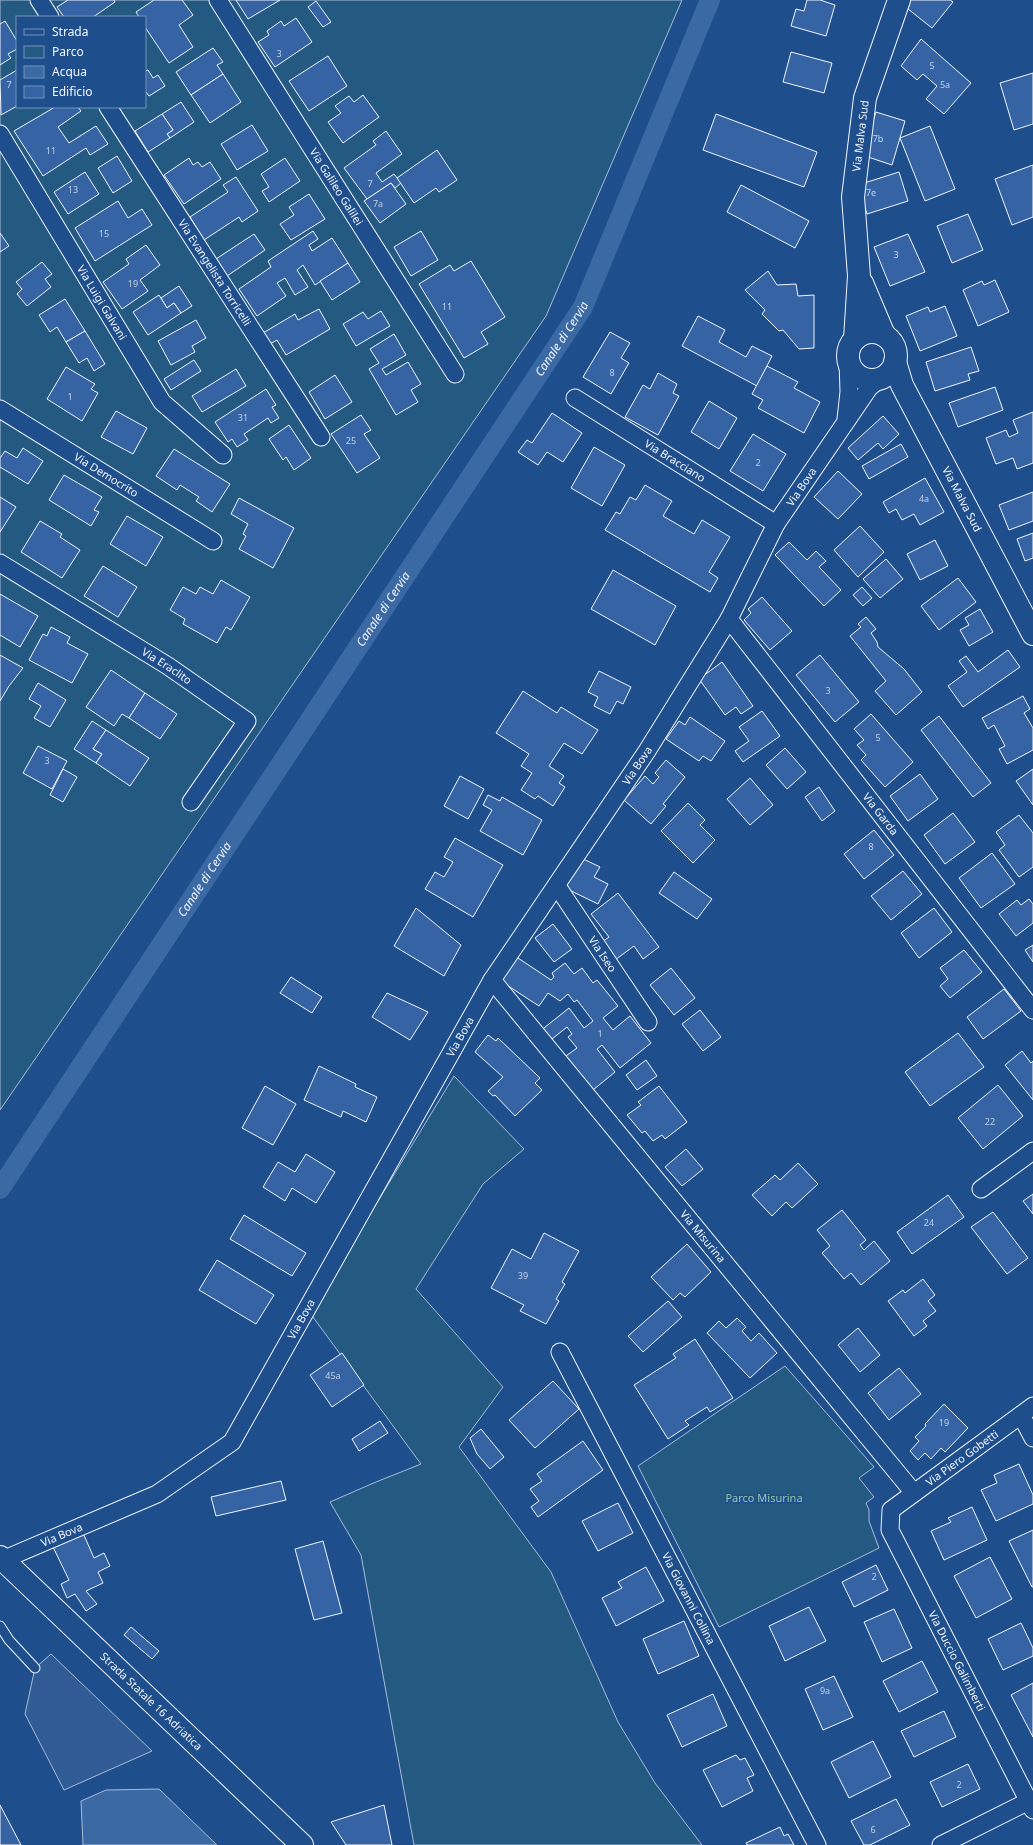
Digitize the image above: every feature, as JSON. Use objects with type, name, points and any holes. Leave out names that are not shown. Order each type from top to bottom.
[{"type":"street","points":[[39,0],[49,16]]},
{"type":"street","name":"Via Galileo Galilei","points":[[218,0],[455,374]]},
{"type":"street","name":"Via Malva Sud","points":[[855,339],[859,276],[853,197],[865,98],[899,0]]},
{"type":"street","name":"Via Evangelista Torricelli","points":[[109,108],[321,437]]},
{"type":"street","name":"Via Luigi Galvani","points":[[0,134],[162,402],[223,455]]},
{"type":"street","name":"Via Malva Sud","points":[[859,276],[884,335]]},
{"type":"street","points":[[869,332],[884,335],[894,347],[896,355],[892,370],[879,379],[871,380],[856,374],[848,361],[850,346],[855,339],[861,334],[869,332]]},
{"type":"street","name":"Via Bova","points":[[846,421],[849,392],[848,361]]},
{"type":"street","name":"Via Malva Sud","points":[[895,362],[902,385],[1033,634]]},
{"type":"street","name":"Via Bova","points":[[1,1559],[157,1494],[232,1442],[492,980],[557,886],[647,750],[729,619],[776,524],[869,388],[879,379]]},
{"type":"street","name":"Via Bracciano","points":[[575,398],[776,524]]},
{"type":"street","name":"Via Democrito","points":[[0,409],[213,541]]},
{"type":"street","name":"Via Eraclito","points":[[0,563],[168,666],[247,721],[191,802]]},
{"type":"street","name":"Via Garda","points":[[729,619],[1033,1010]]},
{"type":"street","name":"Via Iseo","points":[[557,886],[648,1022]]},
{"type":"street","name":"Via Misurina","points":[[492,980],[914,1492]]},
{"type":"street","points":[[980,1189],[1033,1151]]},
{"type":"street","name":"Via Giovanni Collina","points":[[560,1352],[817,1845]]},
{"type":"street","points":[[1027,1410],[1033,1438]]},
{"type":"street","name":"Via Piero Gobetti","points":[[891,1510],[1027,1410]]},
{"type":"street","name":"Via Duccio Galimberti","points":[[891,1510],[890,1530],[1032,1803]]},
{"type":"street","name":"Strada Statale 16 Adriatica","points":[[1,1559],[302,1845]]},
{"type":"street","points":[[941,1845],[1032,1803]]},
{"type":"lane","points":[[0,1626],[9,1640],[35,1668]]},
{"type":"green space","points":[[0,0],[682,0],[546,316],[0,1110]]},
{"type":"green space","points":[[454,1076],[524,1149],[483,1184],[416,1289],[503,1387],[459,1447],[551,1572],[618,1722],[655,1783],[702,1845],[414,1845],[361,1555],[330,1502],[421,1464],[310,1313]]},
{"type":"green space","name":"Parco Misurina","points":[[785,1366],[874,1467],[859,1478],[874,1497],[866,1503],[869,1510],[869,1521],[879,1548],[719,1627],[638,1466]]},
{"type":"shaded area","points":[[51,1654],[152,1751],[64,1790],[25,1714],[35,1668]]},
{"type":"water","points":[[159,1789],[217,1845],[83,1845],[81,1801],[106,1790]]},
{"type":"building","points":[[68,0],[114,0],[115,2],[94,16],[63,16],[57,7]]},
{"type":"building","points":[[154,0],[182,0],[193,15],[179,25],[193,47],[169,63],[146,28],[146,16],[138,16],[136,12]]},
{"type":"building","points":[[236,0],[280,0],[248,19]]},
{"type":"building","points":[[807,0],[820,0],[835,5],[826,36],[791,26],[796,9],[804,11]]},
{"type":"building","points":[[907,0],[950,0],[953,2],[932,28],[903,5]]},
{"type":"building","points":[[316,1],[331,22],[323,27],[308,7]]},
{"type":"building","points":[[296,18],[312,42],[275,67],[258,42],[269,35],[267,31],[281,21],[284,26]]},
{"type":"building","points":[[5,21],[16,39],[16,50],[8,54],[11,58],[0,65],[0,24]]},
{"type":"building","points":[[921,39],[971,83],[944,114],[926,99],[937,86],[923,74],[917,80],[901,66]]},
{"type":"building","points":[[213,48],[223,62],[217,65],[223,74],[191,95],[176,72]]},
{"type":"building","points":[[791,52],[832,63],[824,93],[783,82]]},
{"type":"building","points":[[328,56],[347,86],[309,111],[289,81]]},
{"type":"building","points":[[148,70],[153,78],[158,75],[165,86],[149,96],[146,92],[146,71]]},
{"type":"building","points":[[16,71],[16,107],[1,115],[0,80]]},
{"type":"building","points":[[1033,73],[1033,124],[1014,130],[1000,83]]},
{"type":"building","points":[[223,74],[241,102],[210,123],[191,95]]},
{"type":"building","points":[[363,95],[379,117],[343,143],[328,122],[341,113],[335,106],[349,96],[354,102]]},
{"type":"building","points":[[181,102],[194,122],[170,138],[167,134],[173,130],[162,114]]},
{"type":"building","points":[[53,108],[79,108],[81,111],[58,127],[69,143],[96,126],[108,144],[90,155],[86,148],[43,176],[14,131]]},
{"type":"building","points":[[876,112],[905,121],[892,165],[862,155]]},
{"type":"building","points":[[162,114],[173,130],[167,134],[170,138],[148,152],[135,131]]},
{"type":"building","points":[[716,114],[817,152],[804,187],[703,150]]},
{"type":"building","points":[[252,125],[268,151],[237,170],[221,144]]},
{"type":"building","points":[[930,126],[955,189],[925,201],[900,138]]},
{"type":"building","points":[[386,131],[402,154],[376,173],[382,182],[394,174],[401,183],[395,188],[391,183],[367,199],[344,168],[376,145],[373,141]]},
{"type":"building","points":[[437,150],[457,180],[439,192],[436,188],[414,203],[397,178]]},
{"type":"building","points":[[117,156],[132,181],[113,193],[98,168]]},
{"type":"building","points":[[189,158],[193,165],[198,162],[202,167],[210,162],[221,179],[184,204],[164,175]]},
{"type":"building","points":[[285,158],[300,181],[269,202],[262,191],[269,187],[261,174]]},
{"type":"building","points":[[1033,165],[1033,217],[1012,225],[995,179]]},
{"type":"building","points":[[85,172],[99,194],[68,214],[54,192]]},
{"type":"building","points":[[899,172],[908,201],[867,214],[858,185]]},
{"type":"building","points":[[236,177],[258,211],[242,222],[239,217],[204,240],[190,217],[228,192],[223,185]]},
{"type":"building","points":[[391,183],[406,204],[380,223],[364,201]]},
{"type":"building","points":[[741,185],[809,221],[795,248],[727,212]]},
{"type":"building","points":[[309,194],[325,219],[291,240],[280,224],[294,215],[289,207]]},
{"type":"building","points":[[118,201],[128,218],[142,209],[152,225],[95,261],[75,228]]},
{"type":"building","points":[[968,214],[983,250],[952,263],[937,226]]},
{"type":"building","points":[[313,231],[318,239],[309,245],[312,251],[332,238],[348,263],[315,285],[303,265],[297,270],[308,287],[295,295],[285,278],[277,283],[286,296],[257,316],[239,289],[271,267],[268,261]]},
{"type":"building","points":[[421,231],[438,260],[411,276],[394,247]]},
{"type":"building","points":[[0,233],[9,246],[0,252]]},
{"type":"building","points":[[254,234],[265,250],[227,276],[216,259]]},
{"type":"building","points":[[908,234],[925,272],[890,286],[874,247]]},
{"type":"building","points":[[146,245],[160,265],[140,280],[148,291],[122,309],[103,282],[129,264],[126,259]]},
{"type":"building","points":[[471,261],[505,317],[481,332],[488,344],[464,358],[419,284],[450,265],[454,271]]},
{"type":"building","points":[[42,262],[52,274],[45,279],[51,287],[27,306],[17,294],[22,289],[16,282]]},
{"type":"building","points":[[348,263],[360,282],[332,300],[320,281]]},
{"type":"building","points":[[768,271],[777,285],[796,284],[798,296],[814,295],[814,348],[799,349],[783,330],[779,331],[762,314],[765,310],[745,290]]},
{"type":"building","points":[[995,280],[1009,312],[978,326],[963,290],[982,281],[984,285]]},
{"type":"building","points":[[179,286],[192,306],[181,313],[174,303],[167,308],[161,298]]},
{"type":"building","points":[[159,295],[167,308],[174,303],[181,313],[148,335],[133,312]]},
{"type":"building","points":[[65,299],[85,331],[66,342],[57,327],[50,332],[39,315]]},
{"type":"building","points":[[945,306],[957,336],[920,351],[906,316],[928,307],[930,312]]},
{"type":"building","points":[[319,309],[330,329],[286,355],[277,340],[270,344],[263,333],[295,314],[298,320]]},
{"type":"building","points":[[381,311],[390,326],[356,346],[343,324],[363,312],[368,319]]},
{"type":"building","points":[[698,316],[725,330],[719,342],[746,357],[752,346],[772,356],[757,386],[682,346]]},
{"type":"building","points":[[196,320],[206,338],[192,346],[195,352],[171,365],[158,341]]},
{"type":"building","points":[[85,331],[105,364],[94,371],[87,358],[79,363],[66,342]]},
{"type":"building","points":[[610,332],[630,343],[621,358],[629,363],[611,394],[583,377]]},
{"type":"building","points":[[394,334],[406,355],[382,369],[386,375],[408,362],[421,384],[411,390],[418,402],[396,415],[369,369],[379,363],[370,349]]},
{"type":"building","points":[[971,347],[979,371],[968,374],[970,380],[935,391],[926,362]]},
{"type":"building","points":[[194,360],[201,371],[171,390],[164,379]]},
{"type":"building","points":[[767,366],[798,382],[794,388],[820,402],[804,433],[758,408],[763,400],[752,394]]},
{"type":"building","points":[[66,367],[95,384],[91,389],[98,393],[82,421],[47,399]]},
{"type":"building","points":[[236,369],[246,386],[202,412],[192,396]]},
{"type":"building","points":[[658,373],[677,384],[673,393],[679,396],[658,435],[625,417],[643,385],[650,389]]},
{"type":"building","points":[[335,375],[352,402],[325,419],[309,392]]},
{"type":"building","points":[[995,387],[1003,410],[958,427],[949,403]]},
{"type":"building","points":[[266,389],[276,405],[272,407],[279,418],[271,423],[268,418],[244,434],[248,440],[237,447],[232,439],[228,442],[215,422]]},
{"type":"building","points":[[709,401],[737,418],[719,449],[691,432]]},
{"type":"building","points":[[116,411],[147,428],[133,454],[101,437]]},
{"type":"building","points":[[1033,412],[1033,463],[1017,469],[1013,458],[996,464],[986,438],[1006,430],[1009,437],[1018,433],[1013,420]]},
{"type":"building","points":[[552,413],[582,433],[563,462],[547,452],[538,465],[518,452],[527,440],[532,443]]},
{"type":"building","points":[[361,415],[371,430],[364,434],[380,458],[357,473],[331,434]]},
{"type":"building","points":[[883,416],[899,434],[883,449],[878,443],[858,460],[848,448]]},
{"type":"building","points":[[289,425],[311,458],[294,470],[286,457],[283,460],[269,439]]},
{"type":"building","points":[[753,434],[786,454],[763,491],[730,471]]},
{"type":"building","points":[[901,444],[908,457],[869,479],[862,466]]},
{"type":"building","points":[[594,447],[625,465],[602,506],[571,488]]},
{"type":"building","points":[[23,448],[43,461],[28,484],[0,467],[0,458],[5,451],[17,458]]},
{"type":"building","points":[[174,449],[230,484],[212,512],[196,501],[199,497],[180,485],[177,490],[156,476]]},
{"type":"building","points":[[838,471],[862,494],[838,519],[814,497]]},
{"type":"building","points":[[64,475],[102,497],[94,510],[99,512],[91,526],[49,500]]},
{"type":"building","points":[[925,478],[944,512],[920,525],[914,514],[902,520],[896,509],[889,513],[883,502]]},
{"type":"building","points":[[645,485],[672,501],[663,516],[694,534],[702,520],[730,537],[709,572],[718,578],[710,592],[605,530],[616,512],[620,514],[630,497],[636,500]]},
{"type":"building","points":[[1033,492],[1033,521],[1009,530],[999,505]]},
{"type":"building","points":[[0,497],[16,507],[0,532]]},
{"type":"building","points":[[239,498],[294,528],[273,568],[239,549],[246,536],[243,534],[248,524],[231,514]]},
{"type":"building","points":[[127,516],[163,537],[146,566],[110,544]]},
{"type":"building","points":[[40,521],[62,534],[60,537],[80,550],[62,578],[21,552]]},
{"type":"building","points":[[860,526],[884,552],[858,577],[834,550]]},
{"type":"building","points":[[1033,533],[1033,558],[1025,561],[1017,539]]},
{"type":"building","points":[[935,540],[948,566],[920,580],[907,554]]},
{"type":"building","points":[[789,542],[807,560],[816,551],[826,561],[819,567],[841,590],[824,606],[775,555]]},
{"type":"building","points":[[886,559],[903,579],[880,598],[863,579]]},
{"type":"building","points":[[103,566],[137,587],[118,617],[84,596]]},
{"type":"building","points":[[613,570],[676,606],[655,645],[591,609]]},
{"type":"building","points":[[958,578],[976,602],[939,630],[921,606]]},
{"type":"building","points":[[221,580],[250,597],[231,630],[226,627],[217,643],[183,624],[185,619],[170,610],[183,587],[196,594],[200,587],[213,594]]},
{"type":"building","points":[[862,587],[872,598],[863,606],[853,595]]},
{"type":"building","points":[[0,594],[38,616],[20,647],[0,635]]},
{"type":"building","points":[[762,597],[792,631],[770,650],[744,620],[751,613],[748,609]]},
{"type":"building","points":[[980,609],[993,632],[969,646],[960,630],[969,625],[965,618]]},
{"type":"building","points":[[866,617],[876,629],[871,633],[877,642],[878,647],[904,669],[922,692],[896,715],[875,691],[886,681],[850,636],[861,627],[858,624]]},
{"type":"building","points":[[51,627],[70,637],[67,643],[88,654],[72,683],[29,660],[43,634],[47,636]]},
{"type":"building","points":[[1008,650],[1020,667],[963,707],[948,686],[967,672],[959,661],[966,656],[978,672]]},
{"type":"building","points":[[0,655],[23,668],[0,701]]},
{"type":"building","points":[[820,655],[859,702],[835,722],[796,675]]},
{"type":"building","points":[[722,662],[753,706],[741,714],[736,707],[725,715],[699,679]]},
{"type":"building","points":[[111,670],[145,693],[129,718],[122,714],[114,726],[86,707]]},
{"type":"building","points":[[599,671],[631,687],[623,704],[617,701],[610,714],[594,706],[598,697],[588,692]]},
{"type":"building","points":[[38,683],[66,700],[50,727],[34,718],[41,706],[29,699]]},
{"type":"building","points":[[523,691],[557,713],[561,707],[598,730],[582,754],[564,743],[549,766],[564,776],[559,783],[565,787],[553,806],[538,796],[535,799],[521,790],[532,773],[521,766],[529,754],[496,733]]},
{"type":"building","points":[[145,693],[177,714],[160,739],[129,718]]},
{"type":"building","points":[[1023,696],[1030,709],[1024,713],[1033,728],[1033,750],[1007,764],[999,749],[1005,746],[994,725],[988,729],[982,718]]},
{"type":"building","points":[[762,711],[780,736],[743,762],[735,751],[749,741],[739,727]]},
{"type":"building","points":[[871,714],[913,762],[885,787],[861,760],[866,755],[857,745],[864,740],[854,729]]},
{"type":"building","points":[[939,716],[991,783],[973,797],[921,730]]},
{"type":"building","points":[[690,717],[725,741],[711,761],[703,756],[699,761],[666,739],[679,721],[685,725]]},
{"type":"building","points":[[92,721],[106,730],[93,749],[102,754],[96,763],[74,749]]},
{"type":"building","points":[[106,730],[149,758],[130,786],[96,763],[102,754],[93,749]]},
{"type":"building","points":[[38,746],[67,761],[52,789],[23,773]]},
{"type":"building","points":[[785,748],[806,772],[787,789],[766,765]]},
{"type":"building","points":[[666,760],[685,777],[663,804],[666,806],[651,824],[624,800],[645,776],[653,784],[659,777],[655,773]]},
{"type":"building","points":[[63,769],[77,777],[63,802],[50,795]]},
{"type":"building","points":[[1033,769],[1033,805],[1016,781]]},
{"type":"building","points":[[920,774],[938,799],[908,821],[890,796]]},
{"type":"building","points":[[460,776],[484,789],[468,819],[444,806]]},
{"type":"building","points":[[750,778],[773,805],[750,825],[727,799]]},
{"type":"building","points":[[819,787],[835,811],[822,821],[805,797]]},
{"type":"building","points":[[488,795],[500,801],[502,797],[542,820],[523,855],[480,831],[492,810],[483,805]]},
{"type":"building","points":[[688,803],[705,820],[700,825],[715,840],[693,863],[661,831]]},
{"type":"building","points":[[953,813],[975,842],[945,864],[924,835]]},
{"type":"building","points":[[1019,815],[1033,833],[1033,867],[1019,877],[999,850],[1005,845],[996,832]]},
{"type":"building","points":[[874,830],[894,855],[864,879],[844,854]]},
{"type":"building","points":[[455,838],[503,865],[473,917],[425,889],[435,872],[444,877],[453,862],[444,857]]},
{"type":"building","points":[[992,853],[1015,884],[981,908],[959,878]]},
{"type":"building","points":[[579,857],[600,867],[594,877],[608,884],[598,904],[563,887]]},
{"type":"building","points":[[903,871],[922,894],[891,920],[871,896]]},
{"type":"building","points":[[674,872],[712,899],[697,919],[659,893]]},
{"type":"building","points":[[618,893],[659,947],[643,959],[634,946],[615,960],[602,942],[609,937],[591,914]]},
{"type":"building","points":[[1029,899],[1033,904],[1033,923],[1016,936],[999,914],[1017,900],[1021,905]]},
{"type":"building","points":[[416,908],[461,945],[444,976],[394,946]]},
{"type":"building","points":[[934,908],[952,932],[919,958],[901,933]]},
{"type":"building","points":[[553,924],[572,949],[554,962],[535,938]]},
{"type":"building","points":[[1033,945],[1033,962],[1025,950]]},
{"type":"building","points":[[964,950],[982,972],[950,998],[940,986],[948,979],[940,968]]},
{"type":"building","points":[[515,956],[551,980],[554,977],[552,973],[565,963],[574,974],[582,968],[593,983],[597,980],[618,1006],[603,1018],[613,1030],[630,1016],[651,1043],[620,1068],[602,1045],[597,1049],[615,1072],[593,1090],[566,1056],[577,1048],[568,1037],[572,1034],[567,1027],[547,1043],[539,1032],[569,1008],[584,1028],[593,1021],[577,1000],[574,1002],[568,994],[560,1001],[548,993],[539,1006],[499,980]]},
{"type":"building","points":[[671,968],[695,998],[674,1015],[650,985]]},
{"type":"building","points":[[291,977],[322,997],[312,1013],[280,993]]},
{"type":"building","points":[[1004,989],[1021,1011],[983,1039],[967,1017]]},
{"type":"building","points":[[387,993],[428,1012],[410,1040],[372,1017]]},
{"type":"building","points":[[700,1010],[721,1037],[703,1051],[682,1024]]},
{"type":"building","points":[[958,1033],[984,1067],[930,1106],[905,1072]]},
{"type":"building","points":[[488,1035],[496,1041],[498,1038],[540,1078],[535,1083],[542,1090],[515,1116],[495,1095],[493,1096],[488,1091],[503,1077],[475,1052]]},
{"type":"building","points":[[1022,1051],[1031,1063],[1033,1061],[1033,1100],[1005,1065]]},
{"type":"building","points":[[646,1060],[657,1076],[637,1090],[626,1075]]},
{"type":"building","points":[[319,1066],[356,1084],[355,1087],[377,1097],[366,1122],[343,1111],[341,1117],[304,1100]]},
{"type":"building","points":[[998,1085],[1023,1116],[983,1149],[958,1118]]},
{"type":"building","points":[[265,1086],[296,1104],[273,1145],[242,1128]]},
{"type":"building","points":[[659,1086],[687,1122],[665,1139],[662,1135],[653,1141],[645,1131],[642,1133],[627,1115],[641,1105],[638,1102]]},
{"type":"building","points":[[686,1149],[703,1169],[682,1186],[665,1167]]},
{"type":"building","points":[[306,1154],[335,1172],[316,1203],[292,1188],[285,1201],[263,1187],[278,1162],[295,1172]]},
{"type":"building","points":[[798,1163],[818,1184],[792,1208],[786,1202],[772,1216],[752,1195],[775,1175],[780,1180]]},
{"type":"building","points":[[1033,1194],[1033,1214],[1023,1201]]},
{"type":"building","points":[[948,1195],[964,1217],[912,1254],[897,1232]]},
{"type":"building","points":[[842,1210],[866,1240],[860,1245],[864,1250],[874,1241],[890,1261],[861,1285],[851,1273],[844,1279],[822,1253],[830,1246],[817,1230]]},
{"type":"building","points":[[993,1212],[1028,1258],[1007,1274],[971,1227]]},
{"type":"building","points":[[244,1215],[306,1253],[292,1276],[230,1239]]},
{"type":"building","points":[[544,1233],[579,1251],[562,1282],[565,1284],[556,1299],[559,1301],[546,1324],[520,1311],[524,1305],[491,1288],[512,1249],[531,1259]]},
{"type":"building","points":[[687,1244],[711,1272],[685,1297],[680,1293],[673,1300],[651,1277]]},
{"type":"building","points":[[217,1260],[274,1295],[256,1324],[199,1290]]},
{"type":"building","points":[[923,1279],[935,1295],[928,1301],[936,1311],[923,1321],[927,1326],[914,1336],[888,1301],[903,1290],[905,1293]]},
{"type":"building","points":[[668,1301],[682,1317],[643,1352],[628,1336]]},
{"type":"building","points":[[737,1318],[746,1327],[742,1331],[751,1341],[759,1333],[777,1353],[750,1378],[707,1333],[719,1321],[726,1328]]},
{"type":"building","points":[[858,1328],[880,1355],[860,1372],[838,1345]]},
{"type":"building","points":[[695,1339],[733,1398],[710,1412],[707,1407],[685,1421],[689,1425],[668,1439],[634,1385],[676,1358],[673,1354]]},
{"type":"building","points":[[342,1353],[364,1385],[332,1407],[310,1375]]},
{"type":"building","points":[[899,1368],[921,1394],[889,1420],[868,1393]]},
{"type":"building","points":[[553,1381],[579,1409],[535,1448],[509,1420]]},
{"type":"building","points":[[944,1404],[968,1428],[945,1452],[941,1448],[931,1459],[925,1453],[918,1460],[910,1451],[919,1441],[915,1437]]},
{"type":"building","points":[[380,1421],[388,1433],[359,1451],[352,1439]]},
{"type":"building","points":[[481,1429],[504,1457],[490,1469],[477,1454],[470,1438]]},
{"type":"building","points":[[583,1441],[603,1470],[538,1517],[531,1507],[539,1501],[530,1489],[542,1481],[537,1474]]},
{"type":"building","points":[[1019,1464],[1033,1495],[1033,1504],[996,1521],[981,1490],[997,1483],[994,1475]]},
{"type":"building","points":[[281,1481],[286,1500],[216,1516],[211,1497]]},
{"type":"building","points":[[618,1503],[633,1533],[598,1551],[582,1521]]},
{"type":"building","points":[[972,1507],[987,1540],[944,1560],[931,1531],[951,1522],[948,1518]]},
{"type":"building","points":[[1033,1530],[1033,1587],[1032,1587],[1009,1541]]},
{"type":"building","points":[[83,1533],[94,1558],[104,1553],[110,1566],[98,1572],[103,1583],[86,1591],[97,1604],[86,1611],[75,1594],[67,1598],[61,1584],[69,1580],[53,1547]]},
{"type":"building","points":[[323,1541],[342,1613],[314,1620],[295,1549]]},
{"type":"building","points":[[990,1557],[1012,1599],[976,1618],[954,1576]]},
{"type":"building","points":[[876,1565],[888,1590],[854,1607],[842,1582]]},
{"type":"building","points":[[646,1567],[664,1601],[616,1626],[602,1598],[622,1588],[618,1582]]},
{"type":"building","points":[[809,1607],[826,1641],[785,1661],[769,1626]]},
{"type":"building","points":[[894,1609],[912,1648],[882,1662],[864,1622]]},
{"type":"building","points":[[684,1621],[699,1656],[658,1674],[643,1639]]},
{"type":"building","points":[[1021,1623],[1033,1648],[1033,1656],[1003,1670],[988,1639]]},
{"type":"building","points":[[131,1627],[159,1651],[152,1659],[124,1635]]},
{"type":"building","points":[[922,1661],[938,1692],[899,1712],[883,1681]]},
{"type":"building","points":[[834,1676],[853,1717],[823,1730],[805,1689]]},
{"type":"building","points":[[1033,1683],[1033,1737],[1011,1695]]},
{"type":"building","points":[[713,1694],[727,1726],[682,1747],[667,1715]]},
{"type":"building","points":[[944,1711],[956,1737],[914,1757],[901,1731]]},
{"type":"building","points":[[873,1741],[891,1777],[849,1798],[831,1762]]},
{"type":"building","points":[[736,1755],[740,1760],[745,1758],[754,1775],[747,1778],[753,1791],[722,1807],[703,1770]]},
{"type":"building","points":[[968,1764],[980,1789],[942,1807],[930,1782]]},
{"type":"building","points":[[896,1799],[910,1825],[870,1845],[864,1845],[851,1821]]},
{"type":"building","points":[[0,1805],[21,1845],[0,1845]]},
{"type":"building","points":[[384,1805],[392,1845],[346,1845],[331,1822]]},
{"type":"building","points":[[780,1827],[784,1836],[788,1834],[794,1845],[747,1845],[746,1843]]},
{"type":"waterway","name":"Canale di Cervia","points":[[0,1189],[583,307],[710,0]]}]
